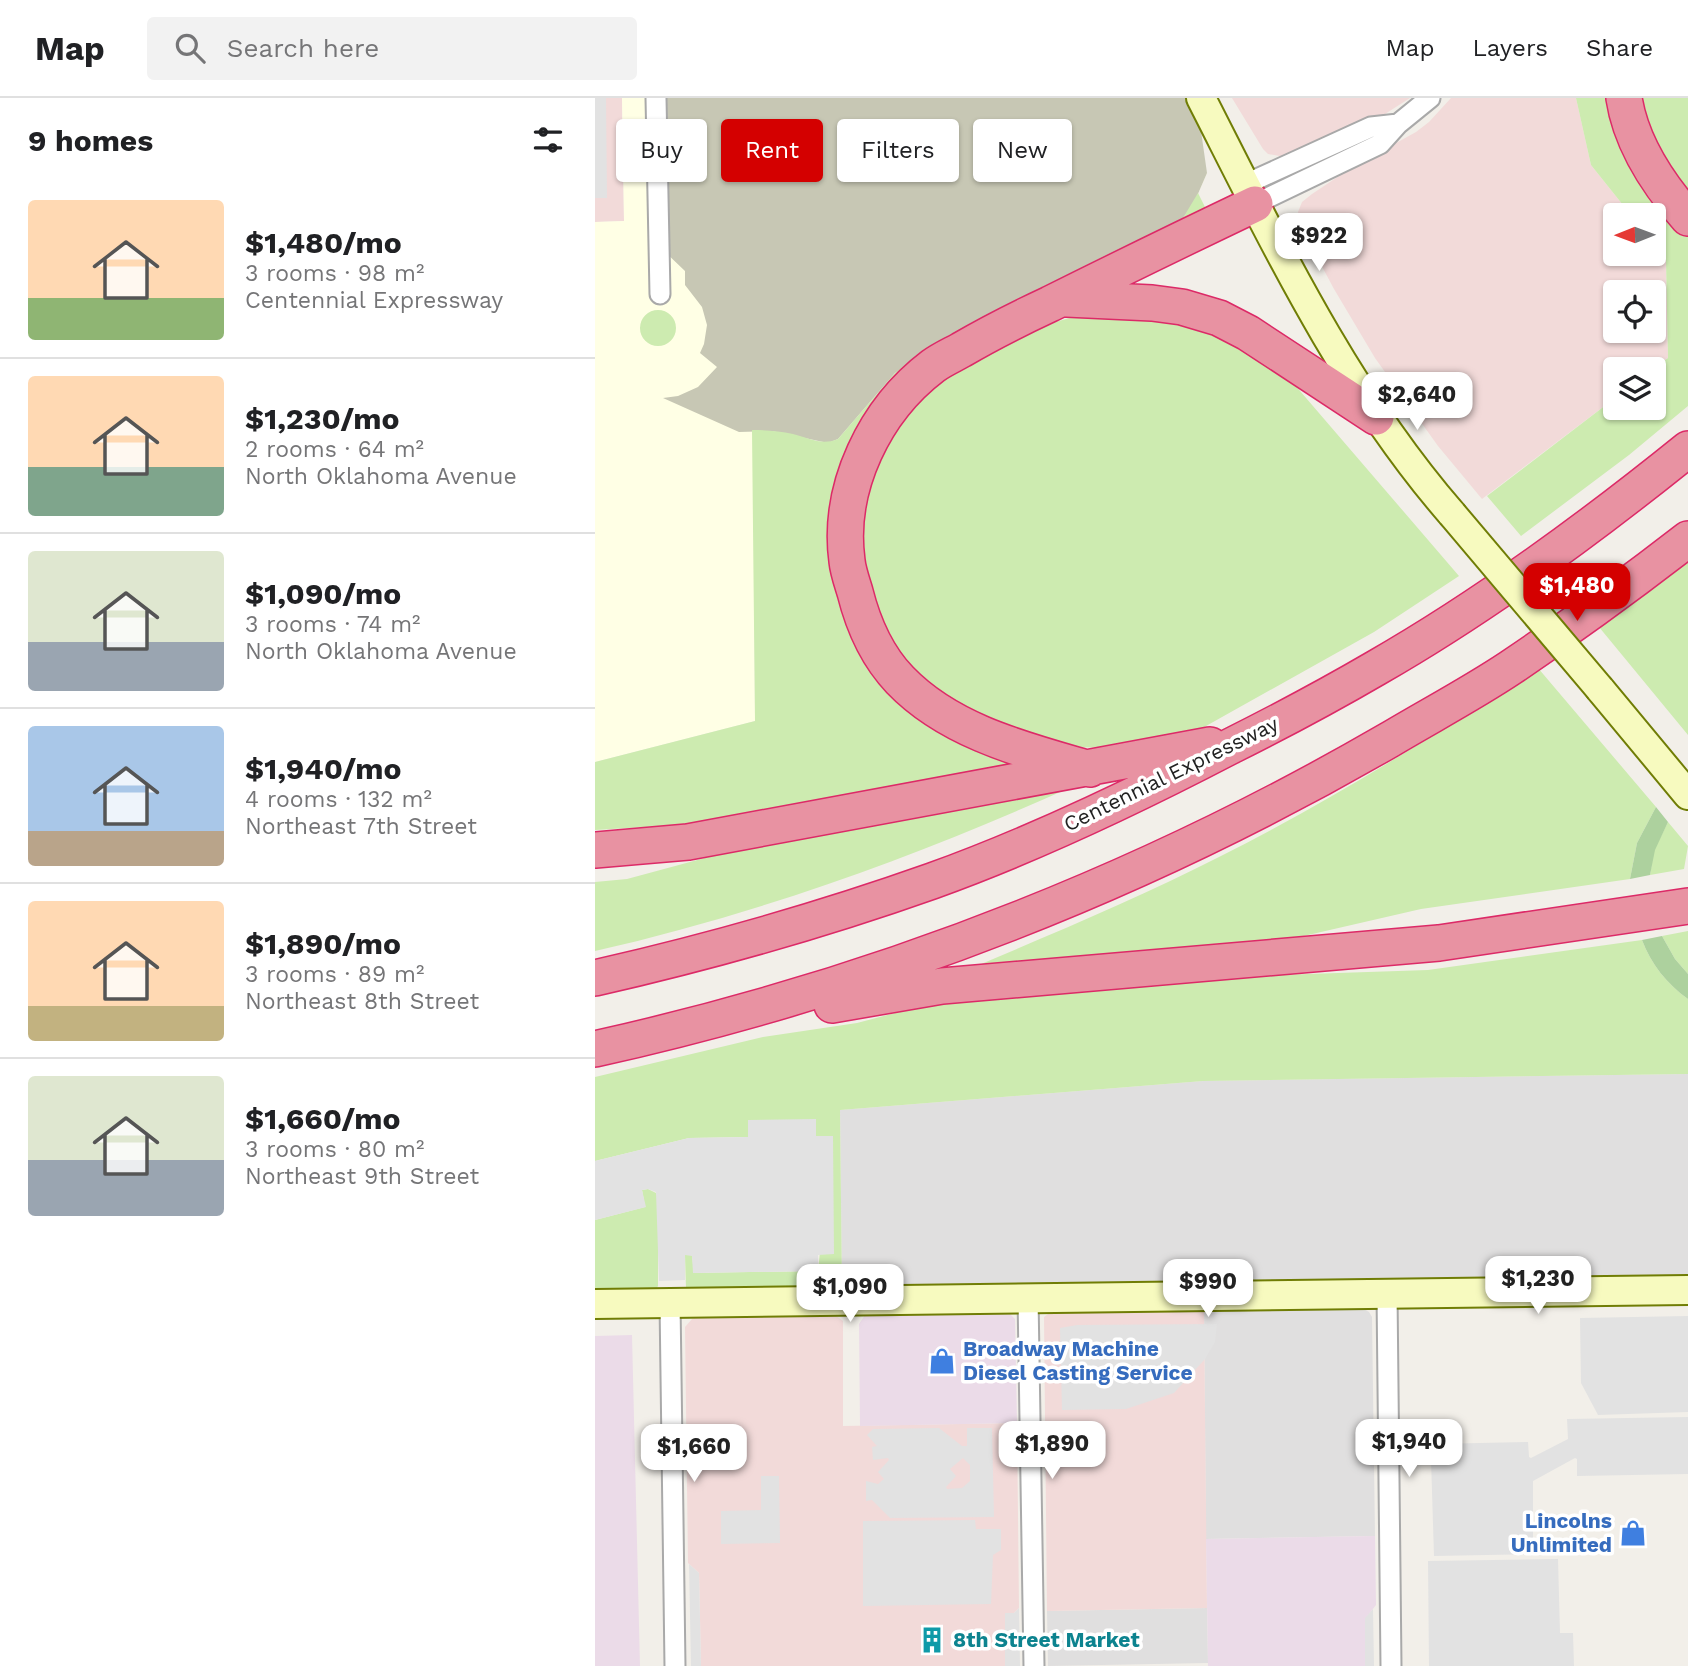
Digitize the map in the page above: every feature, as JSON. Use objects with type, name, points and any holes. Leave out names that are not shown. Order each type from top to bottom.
[{"type":"highway","points":[[1624,98],[1632,130],[1642,153],[1656,178],[1688,218]]},
{"type":"highway","points":[[1090,769],[1024,750],[965,726],[936,709],[901,681],[880,654],[863,622],[847,561],[847,510],[854,481],[873,434],[888,413],[933,366],[1250,194]]},
{"type":"highway","points":[[1060,299],[1152,303],[1182,307],[1219,318],[1248,333],[1376,417]]},
{"type":"highway","name":"Centennial Expressway","points":[[595,978],[679,959],[803,923],[934,880],[1036,840],[1139,794],[1375,669],[1440,630],[1546,558],[1688,449]]},
{"type":"highway","points":[[667,1033],[841,984],[926,954],[1092,891],[1217,833],[1340,768],[1508,670],[1688,539]]},
{"type":"highway","points":[[595,850],[688,842],[1247,738]]},
{"type":"highway","points":[[595,1049],[667,1033],[942,986],[1439,943],[1688,906]]},
{"type":"street","points":[[656,98],[660,294]]},
{"type":"street","points":[[1201,98],[1320,325],[1376,417],[1418,476],[1688,795]]},
{"type":"street","points":[[1250,194],[1380,144],[1398,124],[1430,98]]},
{"type":"street","points":[[595,1304],[1688,1290]]},
{"type":"street","points":[[1387,1293],[1391,1666]]},
{"type":"street","points":[[1028,1297],[1034,1666]]},
{"type":"street","points":[[670,1303],[675,1666]]},
{"type":"shaded area","points":[[595,98],[622,98],[622,119],[616,119],[616,182],[623,182],[624,221],[595,222]]},
{"type":"shaded area","points":[[595,98],[606,98],[607,198],[595,198]]},
{"type":"shaded area","points":[[622,98],[1170,98],[1207,173],[1194,203],[753,430],[755,721],[595,762],[595,222],[624,221],[623,182],[707,182],[707,119],[622,119]]},
{"type":"shaded area","points":[[652,98],[1185,98],[1201,131],[1207,173],[1194,203],[1183,218],[895,373],[838,439],[828,443],[772,431],[739,432],[663,398],[678,396],[698,387],[717,367],[700,353],[707,325],[702,307],[685,285],[685,271],[662,249],[658,182],[707,182],[707,119],[653,119]]},
{"type":"shaded area","points":[[1232,98],[1410,98],[1385,114],[1285,157],[1268,154],[1263,149]]},
{"type":"shaded area","points":[[1451,98],[1576,98],[1591,165],[1621,203],[1603,203],[1603,266],[1666,266],[1666,260],[1668,358],[1603,357],[1603,407],[1482,499],[1438,446],[1375,358],[1302,229],[1298,212],[1302,202],[1312,194],[1351,168],[1416,132]]},
{"type":"shaded area","points":[[1688,1074],[1688,1280],[842,1290],[840,1110],[1203,1081]]},
{"type":"shaded area","points":[[816,1119],[816,1136],[833,1136],[834,1254],[818,1255],[818,1271],[693,1273],[692,1256],[685,1255],[685,1280],[659,1281],[656,1192],[642,1190],[646,1207],[595,1220],[595,1161],[689,1138],[748,1137],[748,1120]]},
{"type":"shaded area","points":[[1364,1309],[1372,1317],[1375,1536],[1206,1539],[1204,1310]]},
{"type":"shaded area","points":[[1204,1310],[1207,1608],[1047,1611],[1044,1317],[1052,1311]]},
{"type":"shaded area","points":[[1008,1312],[1015,1319],[1017,1423],[860,1426],[859,1324],[865,1315]]},
{"type":"shaded area","points":[[835,1315],[843,1321],[843,1426],[1017,1423],[1019,1608],[1014,1613],[1005,1613],[1005,1666],[701,1666],[699,1573],[688,1563],[685,1327],[697,1317]]},
{"type":"shaded area","points":[[1688,1316],[1688,1412],[1598,1415],[1581,1383],[1580,1318]]},
{"type":"shaded area","points":[[1217,1324],[1215,1342],[1205,1359],[1174,1393],[1126,1409],[1062,1410],[1060,1328],[1077,1325]]},
{"type":"shaded area","points":[[632,1335],[640,1666],[595,1666],[595,1336]]},
{"type":"shaded area","points":[[1688,1417],[1688,1474],[1577,1476],[1575,1458],[1533,1481],[1533,1554],[1434,1556],[1431,1459],[1434,1454],[1433,1444],[1528,1442],[1531,1458],[1568,1439],[1567,1419]]},
{"type":"shaded area","points":[[939,1428],[962,1446],[967,1446],[967,1428],[992,1428],[994,1517],[890,1518],[872,1500],[866,1501],[866,1481],[878,1484],[884,1479],[878,1472],[889,1460],[873,1460],[872,1447],[877,1446],[867,1435],[873,1429]],"holes":[[[963,1458],[970,1465],[970,1481],[962,1488],[947,1489],[956,1476],[950,1469]]]},
{"type":"shaded area","points":[[761,1476],[779,1476],[780,1543],[721,1544],[721,1511],[761,1510]]},
{"type":"shaded area","points":[[975,1520],[976,1529],[1001,1529],[1001,1550],[993,1555],[991,1604],[863,1606],[863,1521]]},
{"type":"shaded area","points":[[1375,1536],[1376,1605],[1365,1619],[1365,1666],[1208,1666],[1206,1539]]},
{"type":"shaded area","points":[[1558,1559],[1560,1633],[1573,1633],[1574,1666],[1429,1666],[1428,1561]]},
{"type":"shaded area","points":[[689,1564],[699,1573],[701,1666],[691,1666]]},
{"type":"shaded area","points":[[1019,1608],[1020,1666],[1005,1666],[1005,1613],[1014,1613]]},
{"type":"shaded area","points":[[1207,1608],[1208,1663],[1048,1666],[1047,1611]]},
{"type":"shaded area","points":[[1373,1609],[1374,1666],[1365,1666],[1365,1618]]},
{"type":"green space","points":[[1576,98],[1611,98],[1688,234],[1688,406],[1629,455],[1521,536],[1487,496],[1603,407],[1603,420],[1666,420],[1666,203],[1621,203],[1591,165]]},
{"type":"green space","points":[[1634,98],[1688,98],[1688,202],[1672,183]]},
{"type":"green space","points":[[1198,193],[1208,213],[883,400],[845,603],[980,745],[1020,769],[745,821],[595,830],[595,762],[755,721],[752,430],[783,432],[821,442],[838,439],[895,373],[924,349],[1183,218]]},
{"type":"green space","points":[[658,310],[671,315],[676,328],[671,341],[658,346],[645,341],[640,328],[645,315]]},
{"type":"green space","points":[[1080,315],[1179,316],[1282,370],[1459,576],[1374,632],[1206,726],[1197,734],[1112,748],[1072,747],[1032,739],[955,708],[896,655],[865,591],[858,528],[878,451],[936,381],[1038,327]]},
{"type":"green space","points":[[1688,557],[1688,735],[1599,627]]},
{"type":"green space","points":[[1538,668],[1656,807],[1637,843],[1630,879],[1421,909],[1256,947],[967,970],[1125,902],[1260,836],[1381,767]]},
{"type":"green space","points":[[1065,783],[1067,789],[1010,814],[835,882],[716,920],[595,951],[595,882],[627,879],[794,834]]},
{"type":"green space","points":[[1656,807],[1668,822],[1655,850],[1650,875],[1630,879],[1637,843]]},
{"type":"green space","points":[[1668,822],[1688,846],[1684,869],[1650,875],[1654,850]]},
{"type":"green space","points":[[1688,931],[1688,974],[1675,959],[1662,936]]},
{"type":"green space","points":[[1662,936],[1675,959],[1688,974],[1688,999],[1661,973],[1642,940]]},
{"type":"green space","points":[[1642,940],[1660,973],[1688,999],[1688,1074],[1203,1081],[840,1110],[842,1290],[690,1291],[686,1288],[685,1255],[692,1255],[694,1273],[818,1271],[832,1136],[816,1136],[748,1121],[748,1137],[689,1138],[595,1161],[595,1077],[763,1037],[857,1023],[939,998],[1132,980],[1428,970]]},
{"type":"green space","points":[[648,1189],[656,1193],[658,1199],[658,1286],[655,1291],[595,1294],[595,1220],[645,1207],[642,1190]]},
{"type":"place","name":"Broadway Machine Diesel Casting Service","points":[[942,1361]]},
{"type":"place","name":"Lincolns Unlimited","points":[[1633,1533]]},
{"type":"place","name":"8th Street Market","points":[[932,1640]]}]
